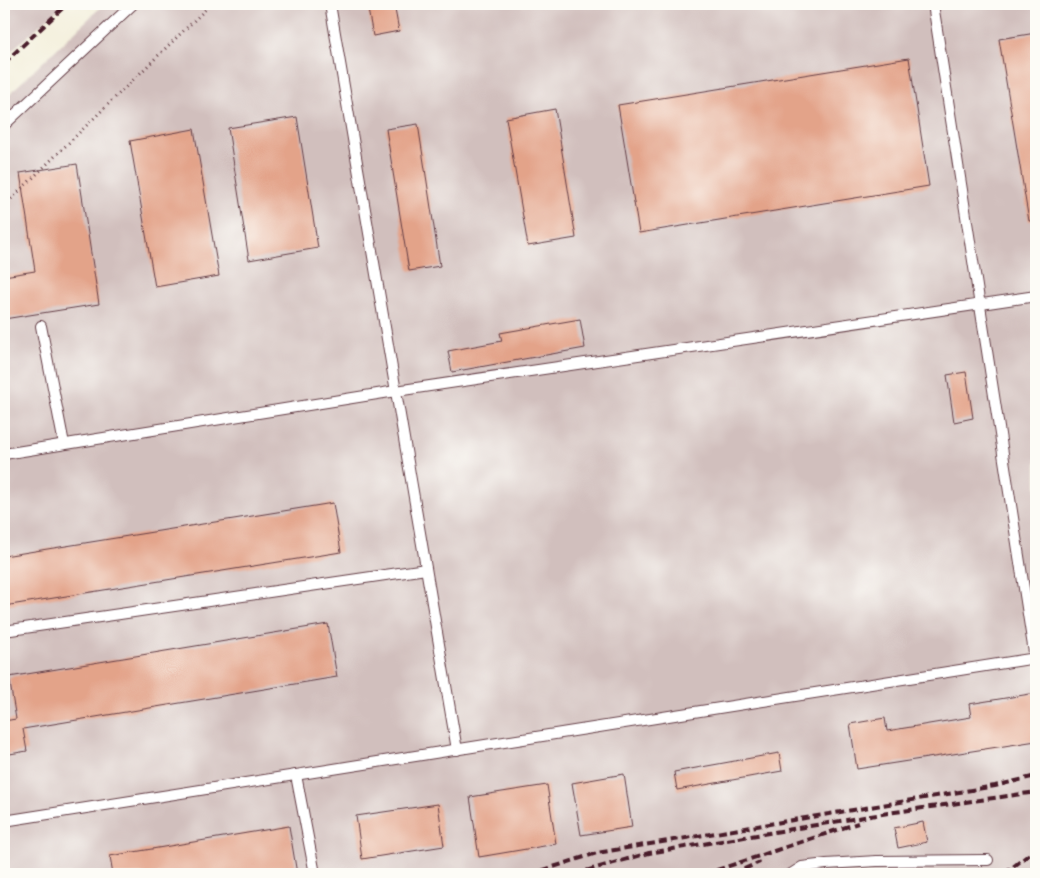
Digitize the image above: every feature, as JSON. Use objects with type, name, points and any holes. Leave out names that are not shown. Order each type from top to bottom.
[{"type":"lane","points":[[4,125],[133,4]]},
{"type":"lane","points":[[330,4],[457,750]]},
{"type":"lane","points":[[4,821],[1035,659],[933,4]]},
{"type":"lane","points":[[4,454],[396,391],[1036,296]]},
{"type":"lane","points":[[41,326],[64,444]]},
{"type":"lane","points":[[4,631],[426,569]]},
{"type":"lane","points":[[296,775],[315,874]]},
{"type":"lane","points":[[792,874],[802,867],[826,864],[877,861],[988,860]]},
{"type":"path","points":[[4,206],[211,4]]},
{"type":"shaded area","points":[[4,4],[64,4],[4,57]]},
{"type":"shaded area","points":[[104,4],[1036,4],[1036,874],[4,874],[4,99]]},
{"type":"building","points":[[367,4],[394,4],[399,31],[373,36]]},
{"type":"building","points":[[1036,33],[1036,220],[1029,221],[999,39]]},
{"type":"building","points":[[909,58],[929,186],[639,233],[618,105]]},
{"type":"building","points":[[555,109],[576,238],[528,246],[506,118]]},
{"type":"building","points":[[297,117],[318,248],[249,260],[228,128]]},
{"type":"building","points":[[418,124],[440,266],[409,271],[386,129]]},
{"type":"building","points":[[194,129],[219,276],[155,287],[130,141]]},
{"type":"building","points":[[77,164],[99,304],[4,319],[4,276],[35,271],[20,173]]},
{"type":"building","points":[[580,319],[585,348],[452,372],[448,351],[502,341],[500,333]]},
{"type":"building","points":[[966,372],[973,418],[954,422],[947,375]]},
{"type":"building","points":[[333,503],[341,552],[4,606],[4,556]]},
{"type":"building","points":[[328,624],[337,677],[23,729],[27,751],[4,755],[4,721],[16,719],[9,677]]},
{"type":"building","points":[[1036,693],[1036,741],[857,769],[850,724],[885,718],[887,731],[971,717],[969,704]]},
{"type":"building","points":[[779,753],[782,771],[677,790],[674,772]]},
{"type":"building","points":[[624,774],[632,827],[581,835],[572,783]]},
{"type":"building","points":[[547,785],[556,844],[479,857],[470,797]]},
{"type":"building","points":[[438,804],[444,846],[362,859],[356,816]]},
{"type":"building","points":[[923,822],[927,842],[898,848],[894,828]]},
{"type":"building","points":[[289,826],[297,874],[113,874],[110,856]]},
{"type":"railway","points":[[4,63],[67,4]]},
{"type":"railway","points":[[531,874],[597,853],[995,786],[1036,776]]},
{"type":"railway","points":[[575,874],[649,853],[888,813],[1036,792]]},
{"type":"railway","points":[[705,874],[858,823]]},
{"type":"railway","points":[[1004,874],[1036,849]]},
{"type":"railway","points":[[733,874],[760,862]]}]
